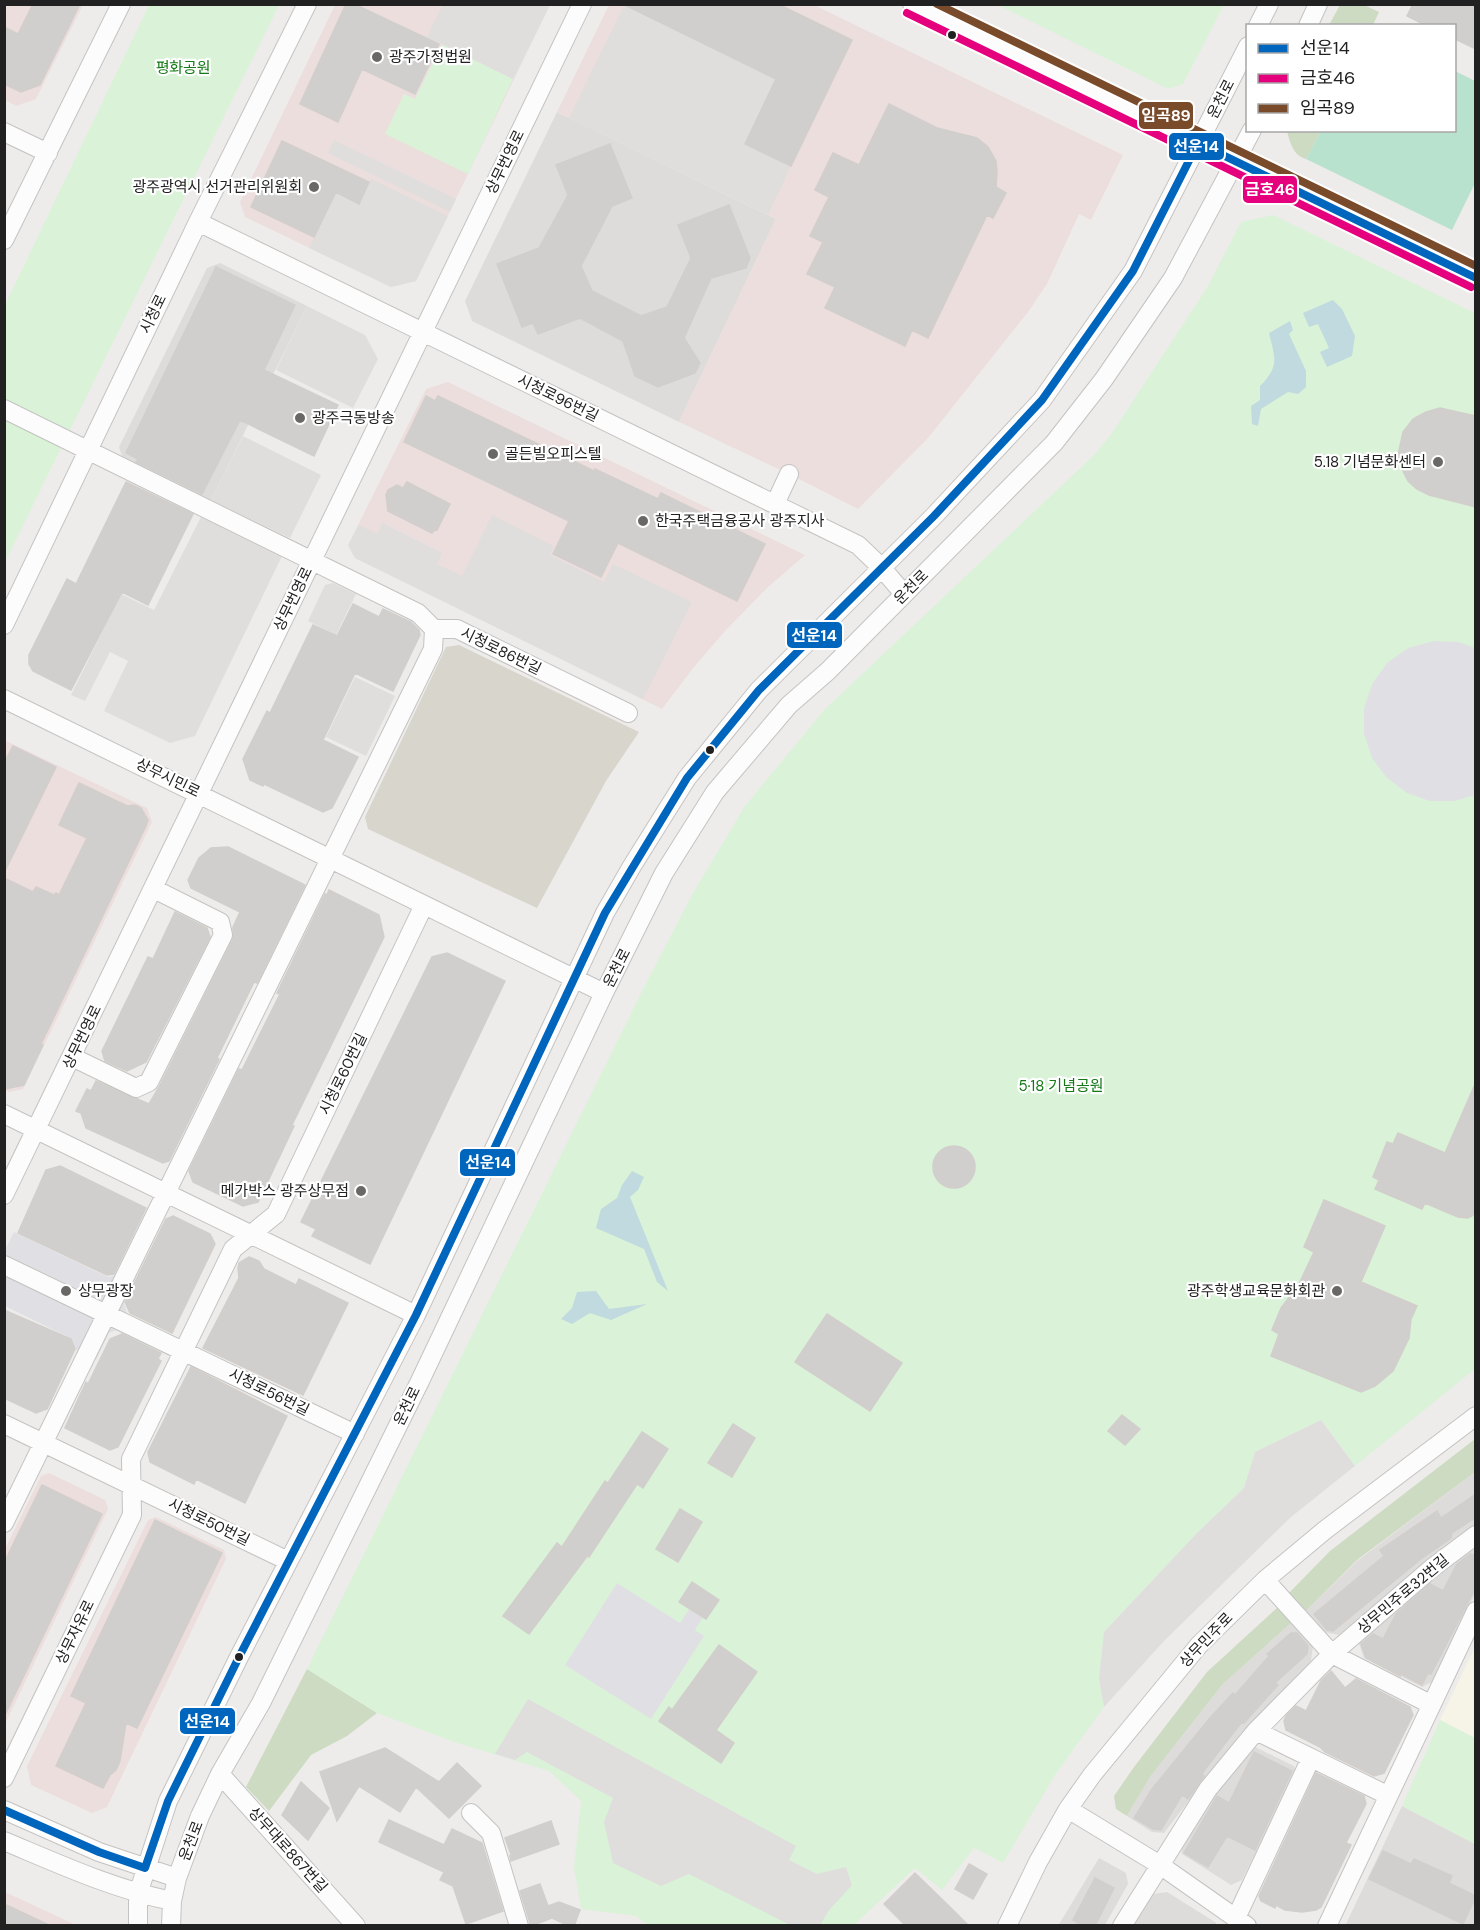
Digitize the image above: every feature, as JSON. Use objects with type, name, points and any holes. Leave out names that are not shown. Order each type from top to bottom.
[{"type":"street","points":[[4,240],[120,4]]},
{"type":"street","name":"시청로","points":[[4,625],[198,222],[307,4]]},
{"type":"street","name":"상무번영로","points":[[4,1195],[582,4]]},
{"type":"street","points":[[912,4],[1476,278]]},
{"type":"street","points":[[1259,24],[1269,4]]},
{"type":"street","points":[[1309,24],[1318,4]]},
{"type":"street","name":"운천로","points":[[138,1926],[138,1894],[168,1801],[288,1561],[416,1315],[605,913],[632,866],[687,778],[759,690],[934,516],[1042,400],[1133,271],[1246,50]]},
{"type":"street","points":[[4,132],[48,153]]},
{"type":"street","name":"운천로","points":[[171,1926],[172,1900],[177,1878],[200,1816],[220,1774],[261,1703],[409,1403],[604,993],[664,873],[715,792],[789,705],[828,671],[1054,443],[1104,379],[1173,278],[1251,132]]},
{"type":"street","name":"시청로96번길","points":[[198,222],[858,545],[904,594]]},
{"type":"street","points":[[4,409],[418,613],[434,629],[433,649],[4,1523]]},
{"type":"street","points":[[775,504],[789,474]]},
{"type":"street","name":"시청로86번길","points":[[434,629],[457,629],[628,713]]},
{"type":"street","name":"상무시민로","points":[[4,699],[604,993]]},
{"type":"street","points":[[72,1057],[136,1088],[149,1082],[223,935],[220,922],[154,889]]},
{"type":"street","name":"시청로60번길","points":[[252,1234],[276,1214],[424,905]]},
{"type":"street","points":[[4,1114],[416,1315]]},
{"type":"street","points":[[131,1484],[131,1459],[233,1249],[252,1234]]},
{"type":"street","name":"시청로56번길","points":[[4,1265],[355,1434]]},
{"type":"street","name":"상무민주로","points":[[1007,1926],[1038,1862],[1068,1809],[1092,1774],[1185,1661],[1265,1580],[1325,1530],[1476,1416]]},
{"type":"street","name":"시청로50번길","points":[[4,1424],[288,1561]]},
{"type":"street","name":"상무자유로","points":[[4,1778],[132,1515],[131,1484]]},
{"type":"street","name":"상무민주로32번길","points":[[1122,1926],[1208,1789],[1256,1731],[1332,1654],[1432,1568],[1476,1535]]},
{"type":"street","points":[[1265,1580],[1332,1654],[1430,1704]]},
{"type":"street","points":[[1327,1926],[1430,1704],[1476,1611]]},
{"type":"street","points":[[1256,1731],[1387,1795]]},
{"type":"street","points":[[1068,1809],[1160,1865],[1240,1923],[1311,1758]]},
{"type":"street","name":"상무대로867번길","points":[[220,1774],[356,1926]]},
{"type":"street","points":[[4,1810],[99,1852],[177,1878]]},
{"type":"street","points":[[471,1813],[491,1833],[519,1926]]},
{"type":"street","points":[[4,1841],[138,1894],[172,1900]]},
{"type":"shaded area","points":[[443,4],[550,5],[513,79],[427,37]]},
{"type":"shaded area","points":[[4,5],[83,5],[36,99],[16,106],[5,100]]},
{"type":"shaded area","points":[[335,5],[550,5],[416,281],[391,287],[245,217],[240,202]]},
{"type":"shaded area","points":[[609,5],[814,5],[1123,155],[1091,220],[1079,214],[1047,284],[1028,312],[928,438],[858,509],[679,422],[776,219],[557,112]]},
{"type":"shaded area","points":[[624,5],[776,79],[745,144],[791,166],[768,215],[569,118]]},
{"type":"shaded area","points":[[557,112],[776,219],[679,422],[472,321],[465,301]]},
{"type":"shaded area","points":[[334,140],[456,199],[450,212],[328,153]]},
{"type":"shaded area","points":[[371,179],[448,216],[416,281],[391,287],[309,248],[336,192],[359,203]]},
{"type":"shaded area","points":[[220,263],[307,306],[211,500],[122,456],[119,447],[207,268]]},
{"type":"shaded area","points":[[307,306],[365,335],[378,359],[353,408],[276,370]]},
{"type":"shaded area","points":[[448,382],[805,555],[768,587],[725,631],[662,709],[355,558],[348,545],[426,389]]},
{"type":"shaded area","points":[[243,436],[321,475],[290,538],[211,500]]},
{"type":"shaded area","points":[[492,515],[554,546],[550,555],[604,582],[613,564],[692,602],[643,699],[355,558],[348,545],[359,525],[377,534],[382,523],[442,553],[437,564],[462,576]]},
{"type":"shaded area","points":[[201,517],[282,556],[195,736],[170,743],[104,711],[128,661],[110,652],[85,701],[71,695],[121,594],[154,610]]},
{"type":"shaded area","points":[[333,583],[356,594],[336,635],[308,621],[325,585]]},
{"type":"shaded area","points":[[1433,641],[1459,642],[1475,648],[1475,795],[1455,801],[1430,801],[1407,793],[1387,778],[1372,758],[1364,734],[1364,708],[1372,684],[1387,663],[1408,648]]},
{"type":"shaded area","points":[[459,645],[639,732],[606,781],[537,908],[368,829],[365,817],[446,647]]},
{"type":"shaded area","points":[[355,677],[395,696],[366,756],[326,737]]},
{"type":"shaded area","points":[[4,740],[147,808],[152,822],[23,1089],[9,1092],[4,1090]]},
{"type":"shaded area","name":"상무광장","points":[[14,1232],[108,1277],[117,1275],[127,1314],[119,1329],[109,1333],[96,1360],[76,1350],[72,1339],[5,1306],[4,1252]]},
{"type":"shaded area","points":[[1321,1420],[1355,1466],[1291,1517],[1164,1641],[1104,1707],[1099,1679],[1104,1632],[1197,1533],[1244,1488],[1255,1452]]},
{"type":"shaded area","points":[[1475,1472],[1475,1527],[1408,1577],[1339,1635],[1324,1632],[1306,1611],[1357,1561]]},
{"type":"shaded area","points":[[49,1473],[105,1500],[108,1509],[5,1724],[4,1551],[41,1476]]},
{"type":"shaded area","points":[[156,1517],[224,1550],[226,1559],[107,1807],[92,1813],[31,1785],[27,1766],[148,1520]]},
{"type":"shaded area","points":[[1469,1549],[1475,1551],[1475,1594],[1432,1682],[1422,1687],[1364,1658],[1359,1644],[1364,1633]]},
{"type":"shaded area","points":[[617,1583],[680,1623],[690,1608],[703,1617],[695,1630],[704,1636],[651,1719],[565,1665]]},
{"type":"shaded area","points":[[1292,1622],[1313,1646],[1311,1661],[1241,1733],[1164,1833],[1152,1832],[1127,1816],[1150,1777],[1222,1685]]},
{"type":"shaded area","points":[[1475,1647],[1475,1738],[1440,1720]]},
{"type":"shaded area","points":[[528,1699],[796,1846],[789,1860],[817,1874],[846,1867],[852,1885],[830,1909],[820,1925],[790,1925],[689,1874],[661,1886],[613,1863],[604,1822],[613,1798],[527,1752],[515,1760],[495,1754]]},
{"type":"shaded area","points":[[1253,1746],[1294,1766],[1296,1772],[1242,1880],[1231,1885],[1182,1854],[1181,1846],[1214,1793]]},
{"type":"shaded area","points":[[1402,1806],[1475,1844],[1475,1925],[1345,1926]]},
{"type":"shaded area","points":[[1099,1858],[1126,1873],[1128,1884],[1105,1925],[1058,1926]]},
{"type":"shaded area","points":[[5,1892],[76,1925],[5,1925]]},
{"type":"shaded area","points":[[1167,1892],[1217,1925],[1132,1926],[1153,1894]]},
{"type":"green space","name":"평화공원","points":[[149,5],[279,5],[5,562],[4,307]]},
{"type":"green space","points":[[998,5],[1224,5],[1183,84],[1168,89]]},
{"type":"green space","points":[[1340,5],[1364,5],[1379,12],[1373,24],[1330,24]]},
{"type":"green space","points":[[442,44],[513,79],[468,174],[385,134],[404,94],[415,99]]},
{"type":"green space","points":[[1456,72],[1475,81],[1475,183],[1452,230],[1306,159],[1320,132],[1456,132]]},
{"type":"green space","points":[[1287,132],[1320,132],[1306,159],[1295,152]]},
{"type":"green space","name":"5·18 기념공원","points":[[1273,215],[1475,313],[1475,1369],[1355,1466],[1321,1420],[1255,1452],[1244,1488],[1197,1533],[1104,1632],[1099,1679],[1104,1707],[1055,1775],[1003,1863],[974,1848],[942,1890],[915,1868],[854,1925],[648,1925],[636,1916],[581,1909],[574,1867],[581,1801],[549,1771],[454,1742],[377,1713],[307,1669],[642,991],[693,893],[745,806],[824,710],[1094,455],[1112,433],[1208,286],[1241,222]]},
{"type":"green space","points":[[1475,1439],[1475,1472],[1357,1560],[1306,1611],[1289,1593],[1330,1551]]},
{"type":"green space","points":[[1278,1607],[1292,1622],[1222,1685],[1150,1777],[1127,1816],[1116,1809],[1114,1796],[1207,1672]]},
{"type":"green space","points":[[307,1669],[377,1713],[347,1736],[311,1755],[269,1811],[246,1787]]},
{"type":"green space","points":[[1440,1720],[1475,1738],[1475,1844],[1402,1806]]},
{"type":"water","points":[[1333,300],[1342,309],[1355,336],[1352,356],[1327,367],[1320,352],[1329,348],[1318,324],[1309,327],[1303,313]]},
{"type":"water","points":[[1290,321],[1293,330],[1289,334],[1306,371],[1306,387],[1298,394],[1288,392],[1261,409],[1258,426],[1252,424],[1251,406],[1260,400],[1260,386],[1273,367],[1274,355],[1269,333]]},
{"type":"water","points":[[632,1171],[644,1177],[638,1190],[630,1197],[668,1291],[657,1282],[644,1249],[596,1228],[601,1209],[617,1198],[622,1185]]},
{"type":"water","points":[[596,1291],[609,1309],[647,1304],[611,1320],[590,1313],[572,1324],[561,1319],[572,1308],[577,1292]]},
{"type":"building","points":[[33,4],[80,4],[40,85],[21,92],[4,84],[4,27],[18,34]]},
{"type":"building","name":"광주가정법원","points":[[346,4],[354,4],[439,44],[415,94],[362,69],[338,122],[300,104]]},
{"type":"building","points":[[623,4],[778,4],[852,40],[791,166],[745,144],[776,79]]},
{"type":"building","points":[[1413,4],[1476,4],[1476,49],[1456,39],[1456,24],[1423,24],[1407,16]]},
{"type":"building","points":[[889,104],[937,128],[977,138],[988,147],[996,161],[996,187],[1006,193],[993,218],[987,215],[928,338],[912,330],[905,346],[825,308],[835,287],[807,274],[823,242],[810,236],[829,197],[815,190],[833,153],[859,165]]},
{"type":"building","name":"광주광역시 선거관리위원회","points":[[282,141],[369,182],[359,204],[336,192],[314,237],[251,207]]},
{"type":"building","points":[[610,144],[632,198],[612,206],[581,266],[592,291],[641,316],[667,307],[691,258],[678,225],[729,205],[750,258],[746,268],[711,278],[684,338],[700,363],[695,373],[658,387],[635,376],[623,341],[580,318],[538,334],[533,323],[522,327],[497,264],[539,248],[568,195],[556,165]]},
{"type":"building","points":[[216,267],[295,305],[264,370],[338,405],[314,456],[240,420],[202,494],[136,462],[138,459],[126,453]]},
{"type":"building","points":[[426,396],[435,401],[438,396],[658,499],[661,493],[765,544],[737,601],[618,543],[601,577],[553,554],[569,521],[404,442]]},
{"type":"building","name":"5.18 기념문화센터","points":[[1440,408],[1476,416],[1476,507],[1429,495],[1417,489],[1408,481],[1402,469],[1398,455],[1403,432],[1413,419]]},
{"type":"building","points":[[126,482],[193,514],[148,605],[122,592],[71,690],[33,671],[29,664],[29,655],[67,579],[76,584]]},
{"type":"building","points":[[407,482],[450,504],[437,530],[435,529],[432,533],[388,511],[386,495],[388,490],[397,485],[403,488]]},
{"type":"building","points":[[353,604],[379,617],[383,609],[411,622],[419,630],[420,635],[393,691],[355,673],[323,740],[358,757],[332,808],[323,812],[264,784],[263,786],[250,780],[243,759],[267,711],[270,713],[313,625],[337,636]]},
{"type":"building","points":[[13,746],[56,767],[4,873],[4,763]]},
{"type":"building","points":[[79,783],[127,806],[135,805],[141,808],[148,820],[41,1044],[43,1045],[24,1085],[4,1089],[4,878],[33,892],[36,887],[59,895],[87,838],[59,825]]},
{"type":"building","points":[[228,847],[305,885],[257,983],[254,982],[169,1161],[163,1163],[86,1128],[81,1113],[76,1111],[87,1089],[91,1091],[96,1081],[149,1104],[159,1087],[233,939],[233,927],[240,912],[191,888],[188,880],[199,858],[211,848]]},
{"type":"building","points":[[329,890],[379,915],[384,937],[292,1125],[294,1126],[258,1202],[243,1206],[193,1182],[189,1171],[239,1069],[242,1070],[280,994],[277,993]]},
{"type":"building","points":[[175,912],[207,928],[210,937],[146,1062],[127,1071],[105,1061],[102,1051],[148,957],[153,959]]},
{"type":"building","points":[[447,953],[505,981],[370,1264],[312,1236],[316,1229],[301,1222],[432,957]]},
{"type":"building","points":[[1476,1082],[1476,1212],[1468,1218],[1458,1217],[1425,1203],[1422,1209],[1375,1189],[1379,1180],[1373,1177],[1387,1142],[1393,1144],[1398,1133],[1445,1153]]},
{"type":"building","points":[[954,1146],[962,1147],[969,1152],[974,1159],[974,1175],[969,1182],[962,1187],[954,1188],[946,1187],[939,1182],[934,1175],[933,1167],[934,1159],[939,1152],[946,1147]]},
{"type":"building","points":[[60,1166],[146,1208],[114,1274],[107,1275],[18,1233],[46,1170]]},
{"type":"building","name":"광주학생교육문화회관","points":[[1324,1200],[1385,1226],[1361,1282],[1417,1306],[1411,1319],[1409,1338],[1393,1371],[1375,1386],[1361,1392],[1271,1356],[1279,1334],[1272,1330],[1281,1308],[1299,1284],[1314,1252],[1304,1247]]},
{"type":"building","points":[[173,1216],[210,1234],[215,1244],[172,1333],[130,1313],[125,1302],[166,1219]]},
{"type":"building","points":[[249,1257],[259,1261],[264,1269],[296,1285],[299,1279],[348,1303],[303,1395],[203,1348],[239,1278],[239,1263]]},
{"type":"building","points":[[4,1310],[71,1339],[75,1349],[47,1409],[36,1413],[4,1398]]},
{"type":"building","points":[[827,1314],[902,1363],[870,1411],[795,1362]]},
{"type":"building","points":[[122,1334],[161,1353],[158,1359],[161,1361],[118,1447],[110,1450],[65,1428],[86,1382],[88,1384],[110,1339]]},
{"type":"building","points":[[191,1367],[287,1416],[245,1503],[196,1479],[194,1484],[150,1462],[148,1452]]},
{"type":"building","points":[[1122,1415],[1140,1429],[1125,1445],[1108,1431]]},
{"type":"building","points":[[733,1424],[755,1438],[732,1477],[708,1463]]},
{"type":"building","points":[[642,1432],[668,1449],[643,1488],[637,1484],[589,1557],[588,1555],[529,1634],[503,1616],[557,1543],[562,1547],[605,1481],[608,1483]]},
{"type":"building","points":[[42,1485],[102,1514],[4,1717],[4,1563]]},
{"type":"building","points":[[1476,1494],[1476,1517],[1452,1533],[1451,1538],[1421,1559],[1333,1631],[1327,1630],[1314,1614],[1384,1556],[1380,1550],[1437,1511],[1441,1518]]},
{"type":"building","points":[[680,1509],[702,1522],[678,1562],[656,1549]]},
{"type":"building","points":[[155,1520],[222,1553],[137,1728],[126,1723],[120,1761],[103,1788],[56,1766],[86,1703],[71,1696]]},
{"type":"building","points":[[1470,1554],[1476,1556],[1476,1587],[1431,1674],[1428,1673],[1422,1685],[1366,1658],[1361,1644],[1373,1634],[1383,1639],[1396,1614],[1430,1584],[1443,1591],[1457,1564]]},
{"type":"building","points":[[692,1582],[719,1600],[706,1619],[679,1602]]},
{"type":"building","points":[[1291,1633],[1297,1633],[1308,1646],[1307,1654],[1275,1683],[1278,1685],[1244,1723],[1241,1723],[1206,1768],[1202,1774],[1204,1776],[1188,1799],[1182,1795],[1161,1830],[1153,1829],[1134,1818],[1152,1789],[1209,1719],[1233,1693],[1235,1695],[1269,1656],[1267,1654]]},
{"type":"building","points":[[719,1645],[757,1672],[716,1730],[734,1743],[721,1763],[659,1721],[669,1707],[672,1710]]},
{"type":"building","points":[[1331,1671],[1345,1688],[1356,1679],[1410,1707],[1413,1715],[1384,1773],[1374,1776],[1286,1730],[1284,1721],[1286,1716],[1296,1706],[1306,1711],[1321,1681]]},
{"type":"building","points":[[385,1748],[439,1782],[457,1763],[481,1786],[449,1818],[416,1787],[400,1812],[359,1786],[337,1821],[320,1772]]},
{"type":"building","points":[[1254,1752],[1292,1771],[1255,1850],[1227,1836],[1208,1867],[1184,1853],[1217,1796],[1229,1803]]},
{"type":"building","points":[[1316,1773],[1364,1796],[1366,1804],[1346,1843],[1351,1845],[1321,1907],[1302,1912],[1285,1910],[1276,1905],[1275,1908],[1261,1901],[1259,1896]]},
{"type":"building","points":[[301,1782],[329,1808],[308,1840],[282,1815]]},
{"type":"building","points":[[389,1820],[444,1845],[452,1829],[482,1843],[503,1911],[466,1924],[453,1886],[440,1880],[444,1872],[379,1842]]},
{"type":"building","points":[[551,1821],[559,1844],[511,1861],[510,1856],[512,1857],[505,1838]]},
{"type":"building","points":[[1383,1851],[1411,1864],[1414,1859],[1452,1876],[1449,1883],[1476,1896],[1463,1924],[1369,1879]]},
{"type":"building","points":[[969,1864],[987,1874],[973,1899],[955,1889]]},
{"type":"building","points":[[915,1873],[969,1926],[906,1926],[884,1904]]},
{"type":"building","points":[[1095,1878],[1114,1888],[1095,1926],[1083,1926],[1073,1920]]},
{"type":"building","points":[[540,1884],[548,1906],[559,1902],[580,1910],[574,1926],[552,1918],[531,1926],[520,1891]]},
{"type":"building","points":[[4,1904],[51,1926],[4,1926]]},
{"type":"transit line","name":"임곡89","points":[[937,4],[1476,266]]},
{"type":"transit line","name":"금호46","points":[[907,13],[1471,287]]},
{"type":"transit line","name":"선운14","points":[[4,1810],[99,1852],[145,1868],[168,1801],[239,1657],[416,1315],[605,913],[687,778],[759,690],[934,516],[1042,400],[1133,271],[1198,143],[1476,278]]},
{"type":"place","name":"광주가정법원","points":[[377,57]]},
{"type":"place","name":"광주광역시 선거관리위원회","points":[[314,187]]},
{"type":"place","name":"광주극동방송","points":[[300,418]]},
{"type":"place","name":"골든빌오피스텔","points":[[493,454]]},
{"type":"place","name":"5.18 기념문화센터","points":[[1438,462]]},
{"type":"place","name":"한국주택금융공사 광주지사","points":[[643,521]]},
{"type":"place","name":"메가박스 광주상무점","points":[[361,1191]]},
{"type":"place","name":"상무광장","points":[[66,1291]]},
{"type":"place","name":"광주학생교육문화회관","points":[[1337,1291]]}]
